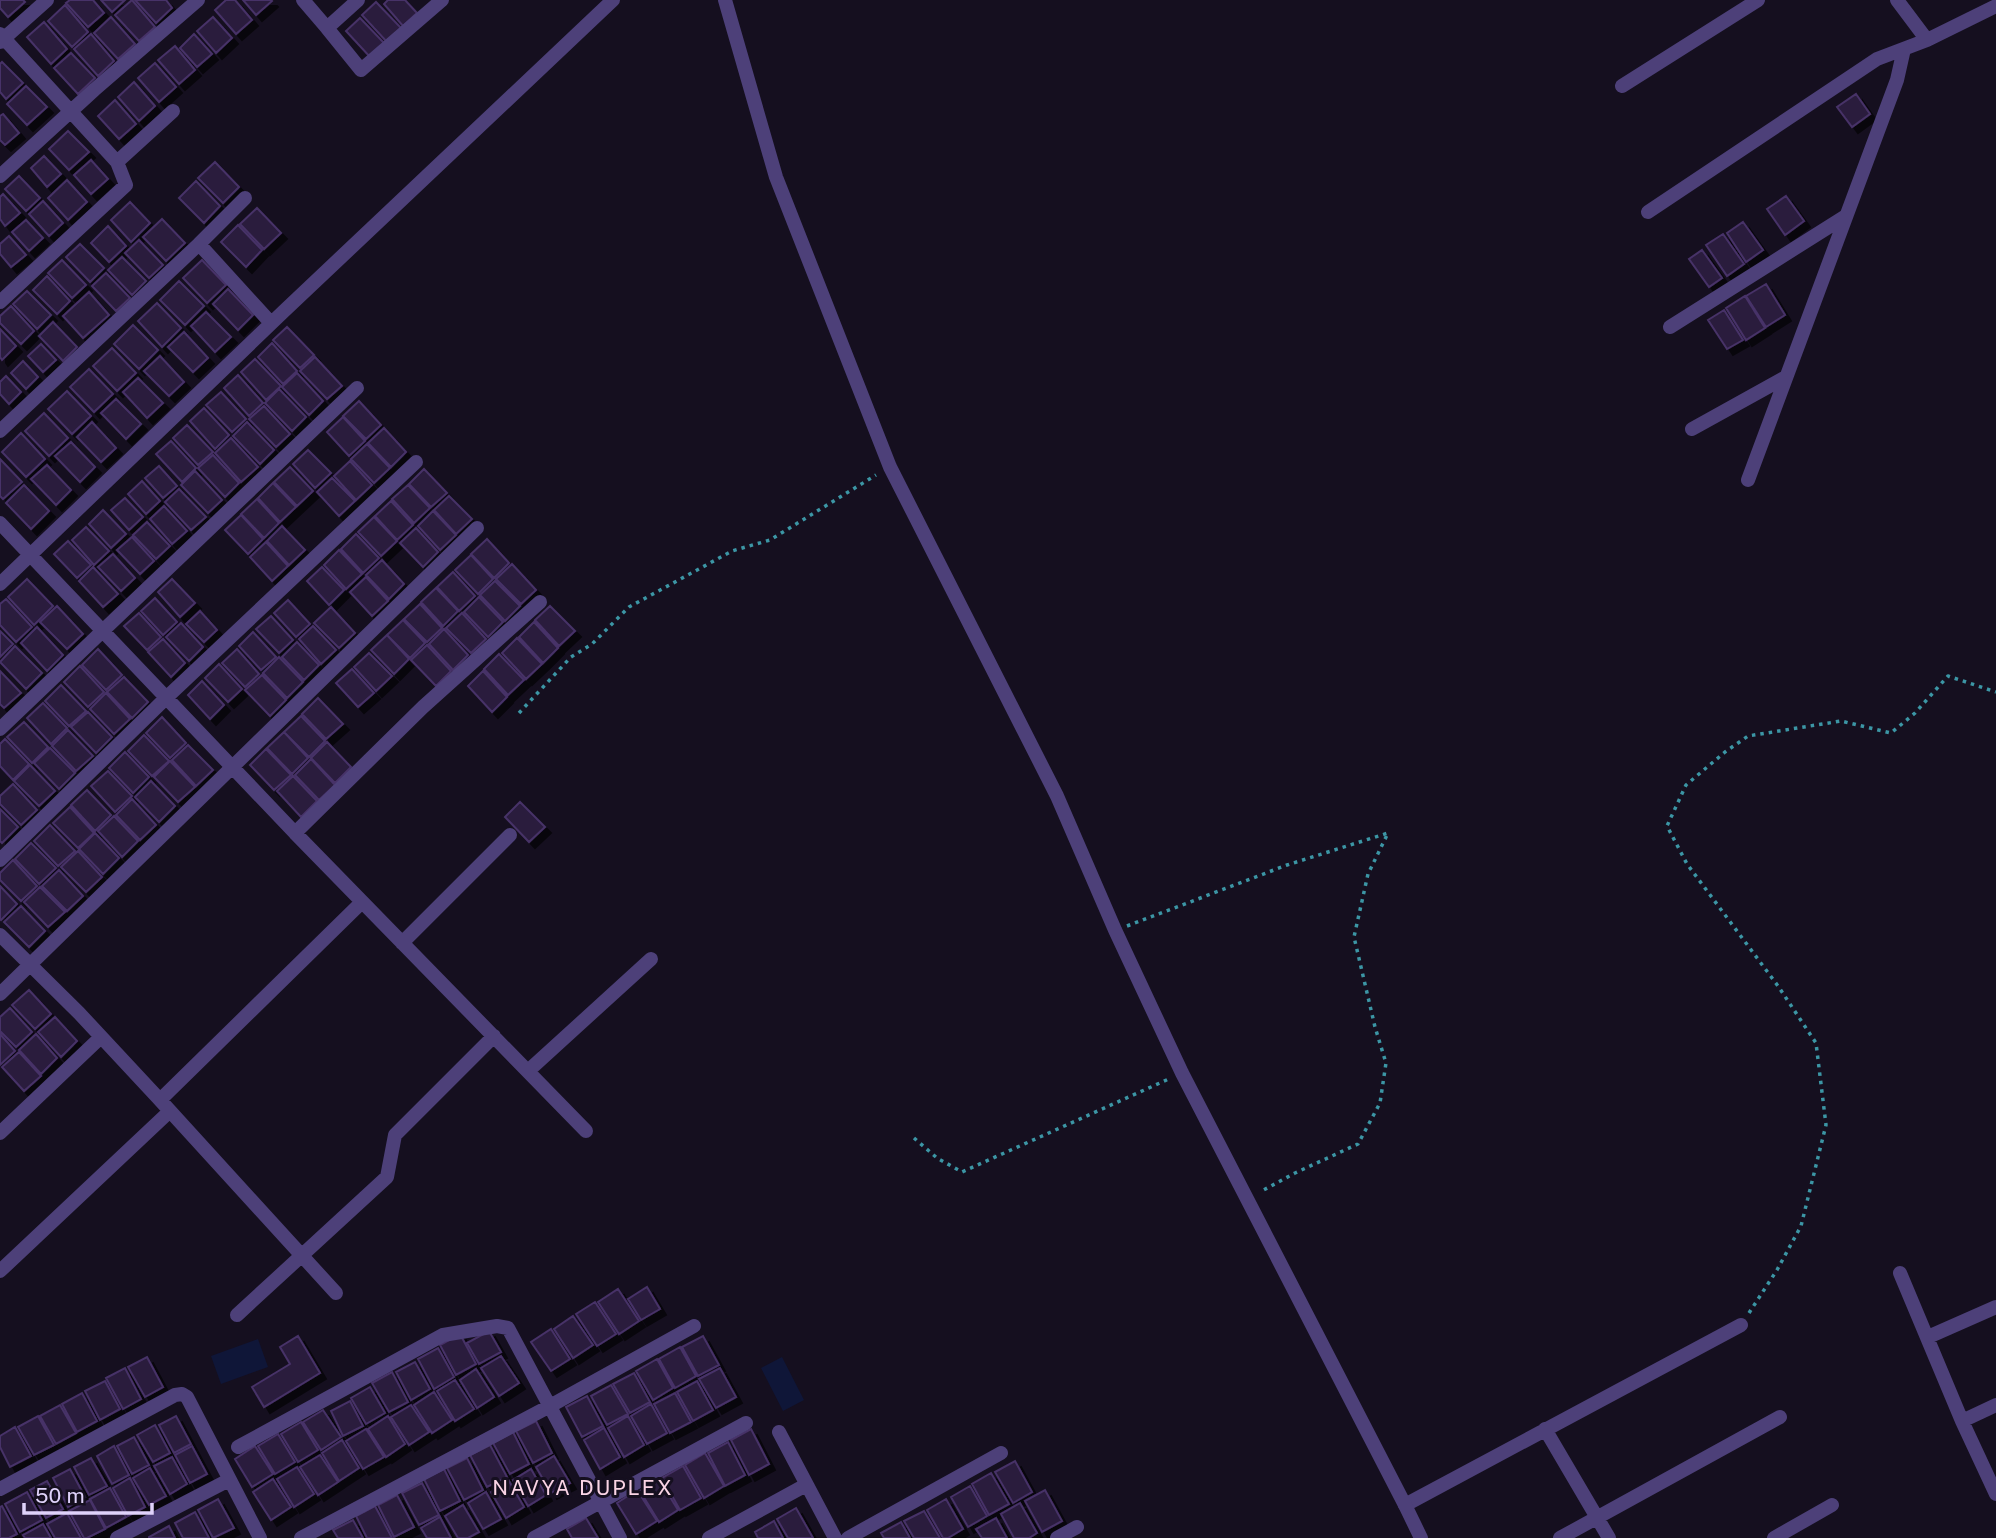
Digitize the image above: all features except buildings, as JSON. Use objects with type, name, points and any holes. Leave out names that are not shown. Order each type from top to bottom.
[{"type":"street","points":[[0,302],[126,185],[117,162],[1,38],[47,0]]},
{"type":"street","points":[[0,176],[198,0]]},
{"type":"street","points":[[303,0],[361,70],[442,0]]},
{"type":"street","points":[[327,27],[358,0]]},
{"type":"street","points":[[0,584],[613,0]]},
{"type":"street","points":[[725,0],[776,177],[890,467],[1057,796],[1115,930],[1182,1073],[1421,1538]]},
{"type":"street","points":[[1622,86],[1758,0]]},
{"type":"street","points":[[1897,0],[1927,40]]},
{"type":"street","points":[[1648,212],[1877,59],[1927,40],[1996,6]]},
{"type":"street","points":[[1748,480],[1897,80],[1903,49]]},
{"type":"street","points":[[117,162],[173,111]]},
{"type":"street","points":[[0,431],[245,198]]},
{"type":"street","points":[[1670,327],[1846,216]]},
{"type":"street","points":[[199,244],[271,323]]},
{"type":"street","points":[[1692,429],[1784,378]]},
{"type":"street","points":[[0,729],[357,388]]},
{"type":"street","points":[[0,860],[166,698],[416,462]]},
{"type":"street","points":[[0,523],[231,768],[586,1131]]},
{"type":"street","points":[[0,994],[477,528]]},
{"type":"street","points":[[295,833],[423,707],[540,602]]},
{"type":"street","points":[[402,943],[510,835]]},
{"type":"street","points":[[0,1271],[362,901]]},
{"type":"street","points":[[0,935],[165,1105],[336,1293]]},
{"type":"street","points":[[528,1071],[651,959]]},
{"type":"street","points":[[237,1315],[387,1177],[395,1135],[494,1036]]},
{"type":"street","points":[[0,1133],[101,1037]]},
{"type":"street","points":[[1900,1273],[1962,1421],[1996,1494]]},
{"type":"street","points":[[1928,1338],[1996,1307]]},
{"type":"street","points":[[238,1447],[443,1335],[497,1325],[508,1328],[620,1538]]},
{"type":"street","points":[[1405,1505],[1741,1325]]},
{"type":"street","points":[[301,1538],[694,1326]]},
{"type":"street","points":[[0,1489],[175,1395],[182,1395],[187,1397],[260,1538]]},
{"type":"street","points":[[1962,1421],[1996,1405]]},
{"type":"street","points":[[1560,1538],[1780,1417]]},
{"type":"street","points":[[534,1538],[746,1423]]},
{"type":"street","points":[[1545,1429],[1609,1538]]},
{"type":"street","points":[[779,1433],[835,1538]]},
{"type":"street","points":[[848,1538],[1001,1453]]},
{"type":"street","points":[[117,1538],[229,1480]]},
{"type":"street","points":[[709,1538],[806,1485]]},
{"type":"street","points":[[1774,1538],[1832,1505]]},
{"type":"street","points":[[1057,1538],[1077,1527]]},
{"type":"path","points":[[519,713],[571,657],[592,644],[629,607],[732,551],[770,540],[890,467]]},
{"type":"path","points":[[1741,1325],[1801,1227],[1826,1125],[1816,1043],[1778,986],[1687,864],[1667,826],[1686,785],[1725,751],[1748,736],[1841,721],[1891,733],[1915,713],[1948,676],[1996,692]]},
{"type":"path","points":[[1115,930],[1287,865],[1388,833],[1368,874],[1354,937],[1386,1063],[1380,1103],[1358,1144],[1247,1199]]},
{"type":"path","points":[[914,1138],[937,1158],[962,1172],[1182,1073]]},
{"type":"water","points":[[258,1339],[268,1367],[221,1384],[211,1356]]},
{"type":"water","points":[[782,1357],[804,1400],[783,1411],[761,1368]]},
{"type":"district","name":"NAVYA DUPLEX","points":[[583,1488]]}]
